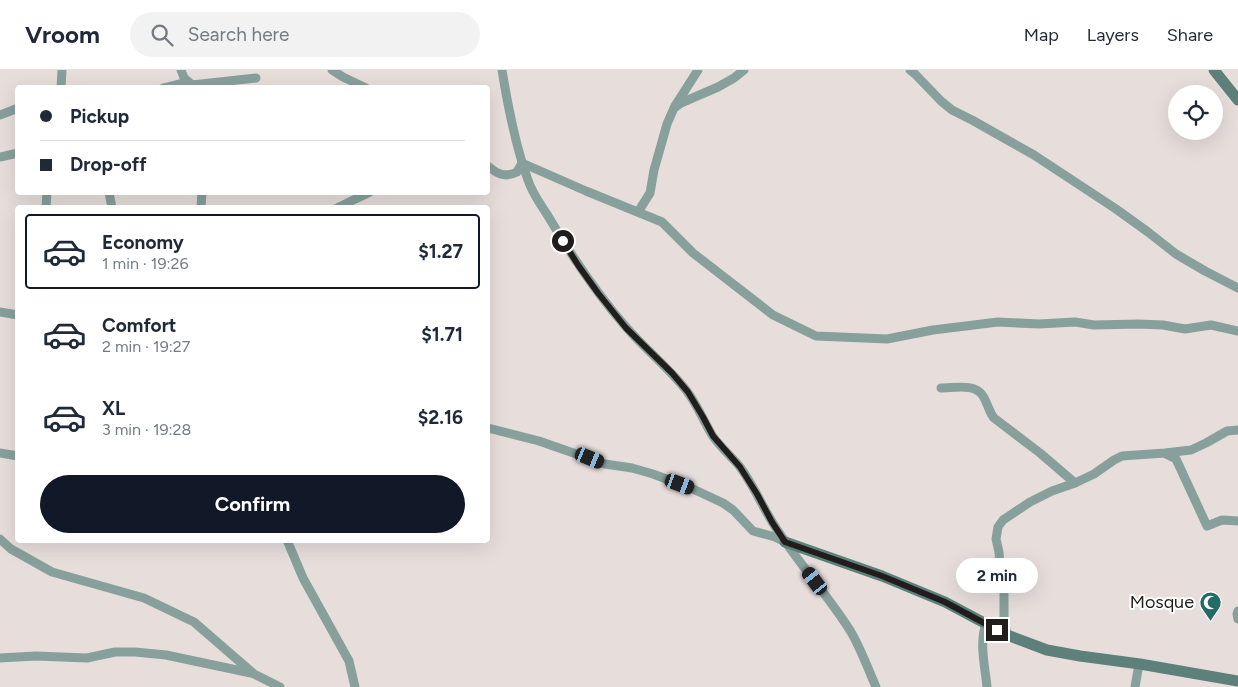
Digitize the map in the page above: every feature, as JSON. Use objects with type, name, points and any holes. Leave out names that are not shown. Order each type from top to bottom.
[{"type":"street","points":[[61,85],[62,70]]},
{"type":"street","points":[[181,70],[184,78],[191,85],[256,78]]},
{"type":"street","points":[[332,70],[360,85]]},
{"type":"street","points":[[502,70],[508,105],[528,182],[578,265],[626,328],[672,373],[688,392],[713,436],[740,467],[785,542],[852,634],[876,687]]},
{"type":"street","points":[[638,212],[650,193],[654,170],[667,124],[674,108],[698,70]]},
{"type":"street","points":[[674,108],[718,87],[744,70]]},
{"type":"street","points":[[910,70],[952,110],[1034,156],[1148,232],[1176,254],[1205,272],[1238,288]]},
{"type":"street","points":[[1218,72],[1238,100]]},
{"type":"street","points":[[0,115],[15,109]]},
{"type":"street","points":[[0,156],[15,154]]},
{"type":"street","points":[[490,168],[501,175],[508,175],[517,172],[522,163]]},
{"type":"street","points":[[522,163],[662,222],[693,252],[773,315],[816,336],[888,339],[933,330],[998,322],[1138,324],[1163,325],[1186,329],[1211,325],[1238,330]]},
{"type":"street","points":[[343,205],[364,195]]},
{"type":"street","points":[[0,312],[15,314]]},
{"type":"street","points":[[941,388],[970,388],[980,392],[994,418],[1040,453],[1074,483]]},
{"type":"street","points":[[490,428],[539,440],[604,464],[632,468],[693,489],[728,507],[753,531],[775,537],[882,576],[945,602],[1007,636],[1047,650],[1238,682]]},
{"type":"street","points":[[1007,636],[1004,619],[1004,587],[996,539],[998,527],[1003,520],[1030,502],[1094,474],[1122,456],[1190,450],[1227,431],[1238,430]]},
{"type":"street","points":[[0,453],[15,456]]},
{"type":"street","points":[[1165,453],[1176,459],[1207,526],[1222,520],[1238,521]]},
{"type":"street","points":[[0,539],[12,549],[52,572],[144,598],[194,622],[254,674],[280,687]]},
{"type":"street","points":[[288,543],[303,578],[349,661],[355,687]]},
{"type":"street","points":[[1238,611],[1238,619]]},
{"type":"street","points":[[986,624],[982,635],[987,687]]},
{"type":"street","points":[[0,658],[36,656],[87,658],[115,652],[135,652],[166,655],[254,674]]},
{"type":"street","points":[[1135,687],[1139,664]]},
{"type":"place","name":"Mosque","points":[[1210,621]]},
{"type":"route","points":[[563,241],[598,293],[626,328],[672,373],[688,392],[713,436],[740,467],[785,542],[882,576],[945,602],[997,630]]}]
